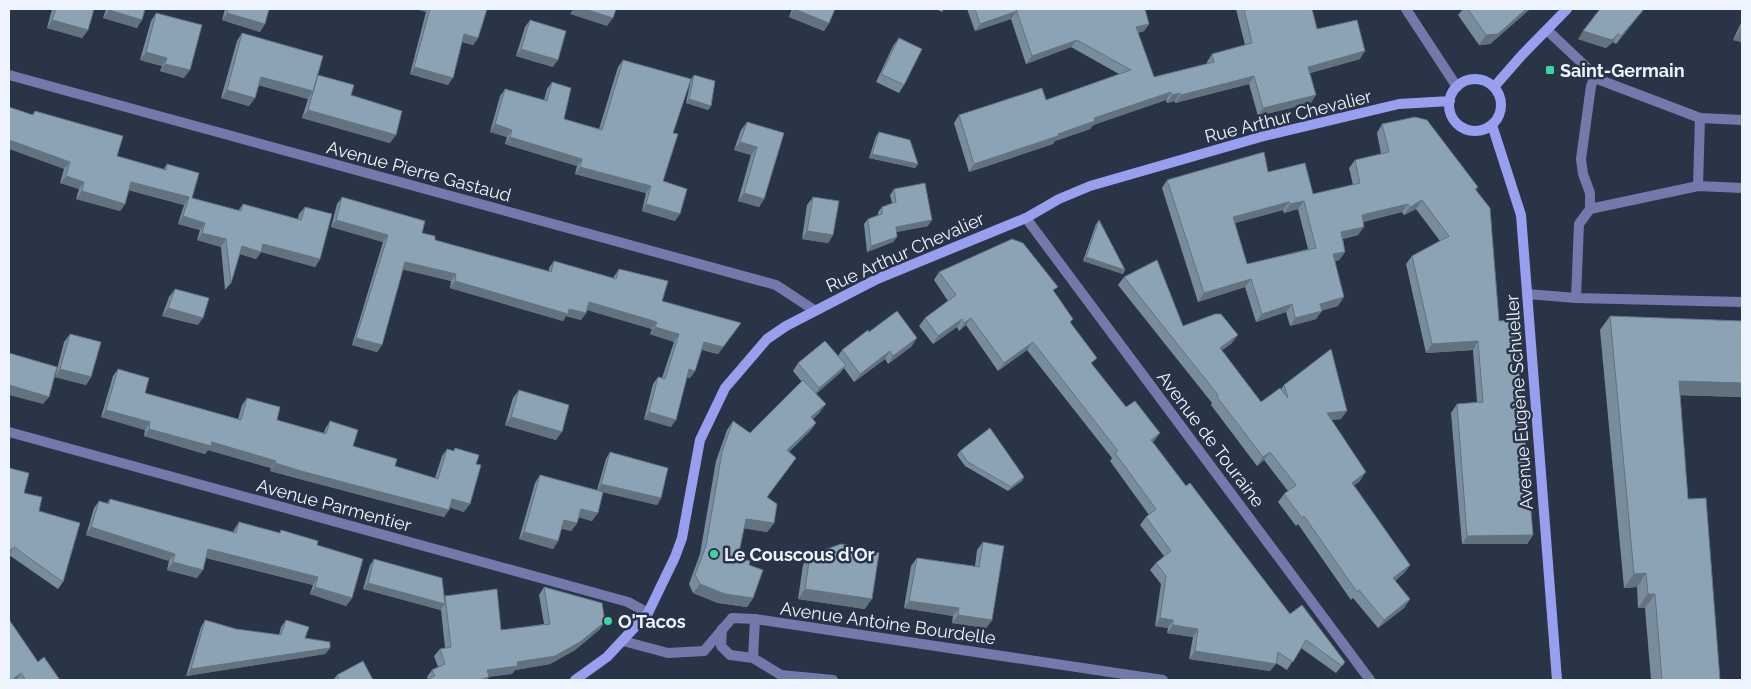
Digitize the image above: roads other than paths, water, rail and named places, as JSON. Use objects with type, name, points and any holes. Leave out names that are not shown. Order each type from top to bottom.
[{"type":"street","points":[[1406,9],[1457,87]]},
{"type":"street","points":[[1494,88],[1568,9]]},
{"type":"street","points":[[1547,30],[1600,80],[1700,118],[1742,120]]},
{"type":"street","name":"Avenue Pierre Gastaud","points":[[9,76],[776,285],[814,310]]},
{"type":"street","points":[[1576,298],[1579,224],[1590,209],[1590,193],[1583,174],[1581,159],[1591,86],[1596,76]]},
{"type":"street","points":[[1472,80],[1480,80],[1494,88],[1499,94],[1501,111],[1492,125],[1478,131],[1462,128],[1452,116],[1450,101],[1457,87],[1472,80]]},
{"type":"street","name":"Rue Arthur Chevalier","points":[[575,680],[607,657],[648,612],[675,557],[682,538],[700,440],[725,388],[767,339],[814,310],[877,280],[1026,218],[1059,199],[1090,186],[1264,136],[1399,104],[1450,101]]},
{"type":"street","points":[[1698,186],[1700,118]]},
{"type":"street","name":"Avenue Eugène Schueller","points":[[1492,125],[1521,215],[1557,680]]},
{"type":"street","points":[[1590,209],[1698,186],[1742,188]]},
{"type":"street","name":"Avenue de Touraine","points":[[1026,218],[1370,680]]},
{"type":"street","points":[[1527,294],[1576,298],[1742,302]]},
{"type":"street","name":"Avenue Parmentier","points":[[9,432],[628,602],[648,612]]},
{"type":"street","name":"Avenue Antoine Bourdelle","points":[[623,641],[668,653],[704,650],[732,618],[755,619],[1142,679],[1163,680]]},
{"type":"street","points":[[753,658],[755,619]]},
{"type":"street","points":[[722,629],[721,646],[730,655],[753,658],[781,675],[833,680]]},
{"type":"place","name":"Saint-Germain","points":[[1550,70]]},
{"type":"place","name":"Le Couscous d'Or","points":[[714,554]]},
{"type":"place","name":"O'Tacos","points":[[608,621]]}]
